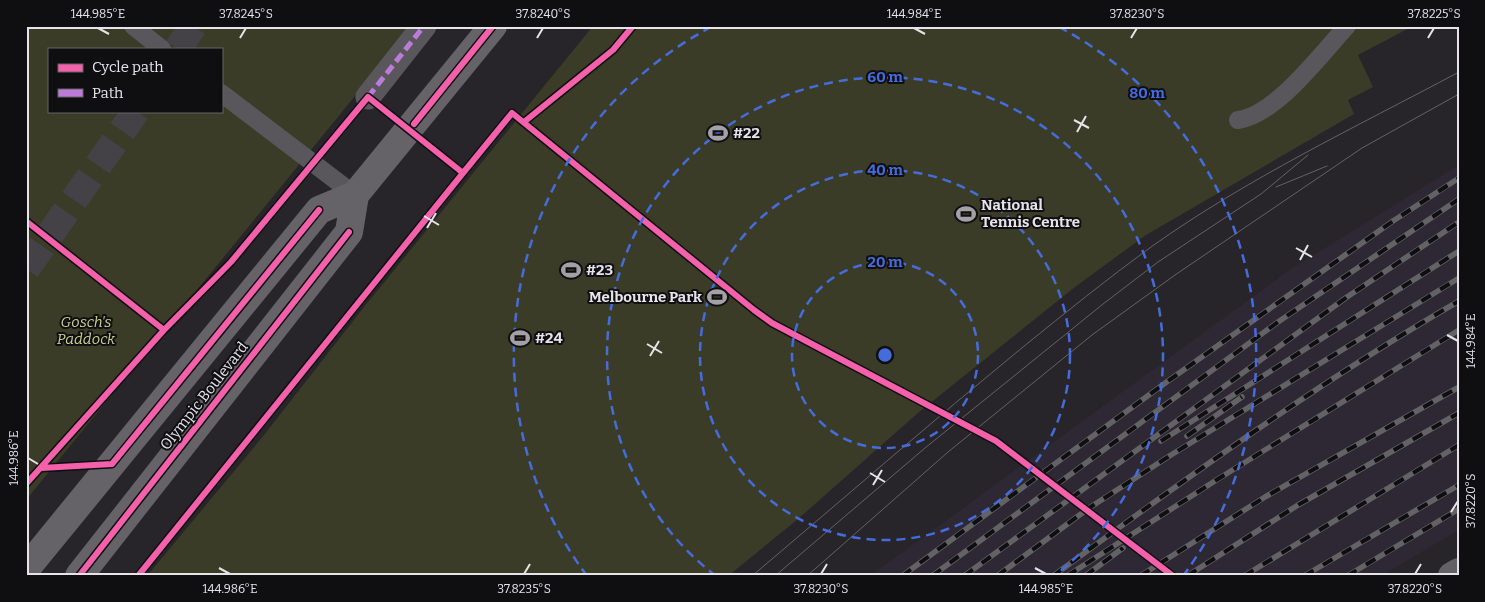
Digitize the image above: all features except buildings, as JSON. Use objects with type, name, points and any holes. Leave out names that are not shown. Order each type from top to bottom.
[{"type":"main road","name":"Olympic Boulevard","points":[[79,576],[349,232],[356,195],[493,26]]},
{"type":"main road","name":"Olympic Boulevard","points":[[26,569],[319,210],[356,195]]},
{"type":"main road","points":[[1452,576],[1459,572]]},
{"type":"street","points":[[368,97],[424,26]]},
{"type":"lane","points":[[133,26],[161,48]]},
{"type":"lane","points":[[1238,120],[1247,119],[1277,102],[1347,26]]},
{"type":"lane","points":[[222,94],[356,195]]},
{"type":"shaded area","points":[[1459,165],[1459,530],[1381,576],[870,576],[1291,269]]},
{"type":"green space","name":"Gosch's Paddock","points":[[26,26],[412,26],[26,500]]},
{"type":"green space","name":"Melbourne Park","points":[[593,26],[1413,26],[1358,55],[1373,87],[1348,100],[1354,114],[1146,235],[1075,287],[919,412],[798,519],[728,576],[147,576],[264,435],[364,307]]},
{"type":"tunnel","points":[[179,48],[193,26]]},
{"type":"tunnel","points":[[26,269],[135,112]]},
{"type":"tram line","points":[[752,576],[989,375],[1086,296],[1151,247],[1225,198],[1263,176],[1459,72]]},
{"type":"tram line","points":[[807,576],[948,452],[1092,335],[1175,275],[1362,148],[1459,94]]},
{"type":"tram line","points":[[775,576],[925,448],[1103,304],[1158,262],[1261,194],[1308,155]]},
{"type":"tram line","points":[[1276,187],[1327,166]]},
{"type":"railway","points":[[902,576],[1168,381],[1393,221],[1459,178]]},
{"type":"railway","points":[[932,576],[1278,322],[1459,199]]},
{"type":"railway","points":[[964,576],[1347,297],[1459,222]]},
{"type":"railway","points":[[1161,441],[1459,251]]},
{"type":"railway","points":[[997,576],[1089,508],[1171,455],[1459,278]]},
{"type":"railway","points":[[1053,576],[1202,468],[1303,398],[1406,332],[1459,301]]},
{"type":"railway","points":[[1067,576],[1218,479],[1459,330]]},
{"type":"railway","points":[[1140,576],[1265,497],[1459,387]]},
{"type":"railway","points":[[1187,436],[1242,397]]},
{"type":"railway","points":[[1187,576],[1298,505],[1459,413]]},
{"type":"railway","points":[[1244,576],[1459,445]]},
{"type":"railway","points":[[1304,576],[1459,485]]},
{"type":"railway","points":[[1347,576],[1459,509]]},
{"type":"railway","points":[[1085,576],[1123,548]]},
{"type":"marked path","points":[[368,97],[424,26]]},
{"type":"cycle path","points":[[414,124],[493,26]]},
{"type":"cycle path","points":[[524,122],[613,50],[633,26]]},
{"type":"cycle path","points":[[26,484],[164,330],[231,262],[368,97],[463,173],[512,113],[772,323],[996,441],[1173,576]]},
{"type":"cycle path","points":[[138,576],[463,173]]},
{"type":"cycle path","points":[[41,468],[112,464],[319,210]]},
{"type":"cycle path","points":[[26,221],[164,330]]},
{"type":"cycle path","points":[[79,576],[349,232]]},
{"type":"place","name":"#22","points":[[718,133]]},
{"type":"place","name":"National Tennis Centre","points":[[966,214]]},
{"type":"place","name":"#23","points":[[571,270]]},
{"type":"place","name":"Melbourne Park","points":[[717,297]]},
{"type":"place","name":"#24","points":[[520,338]]}]
